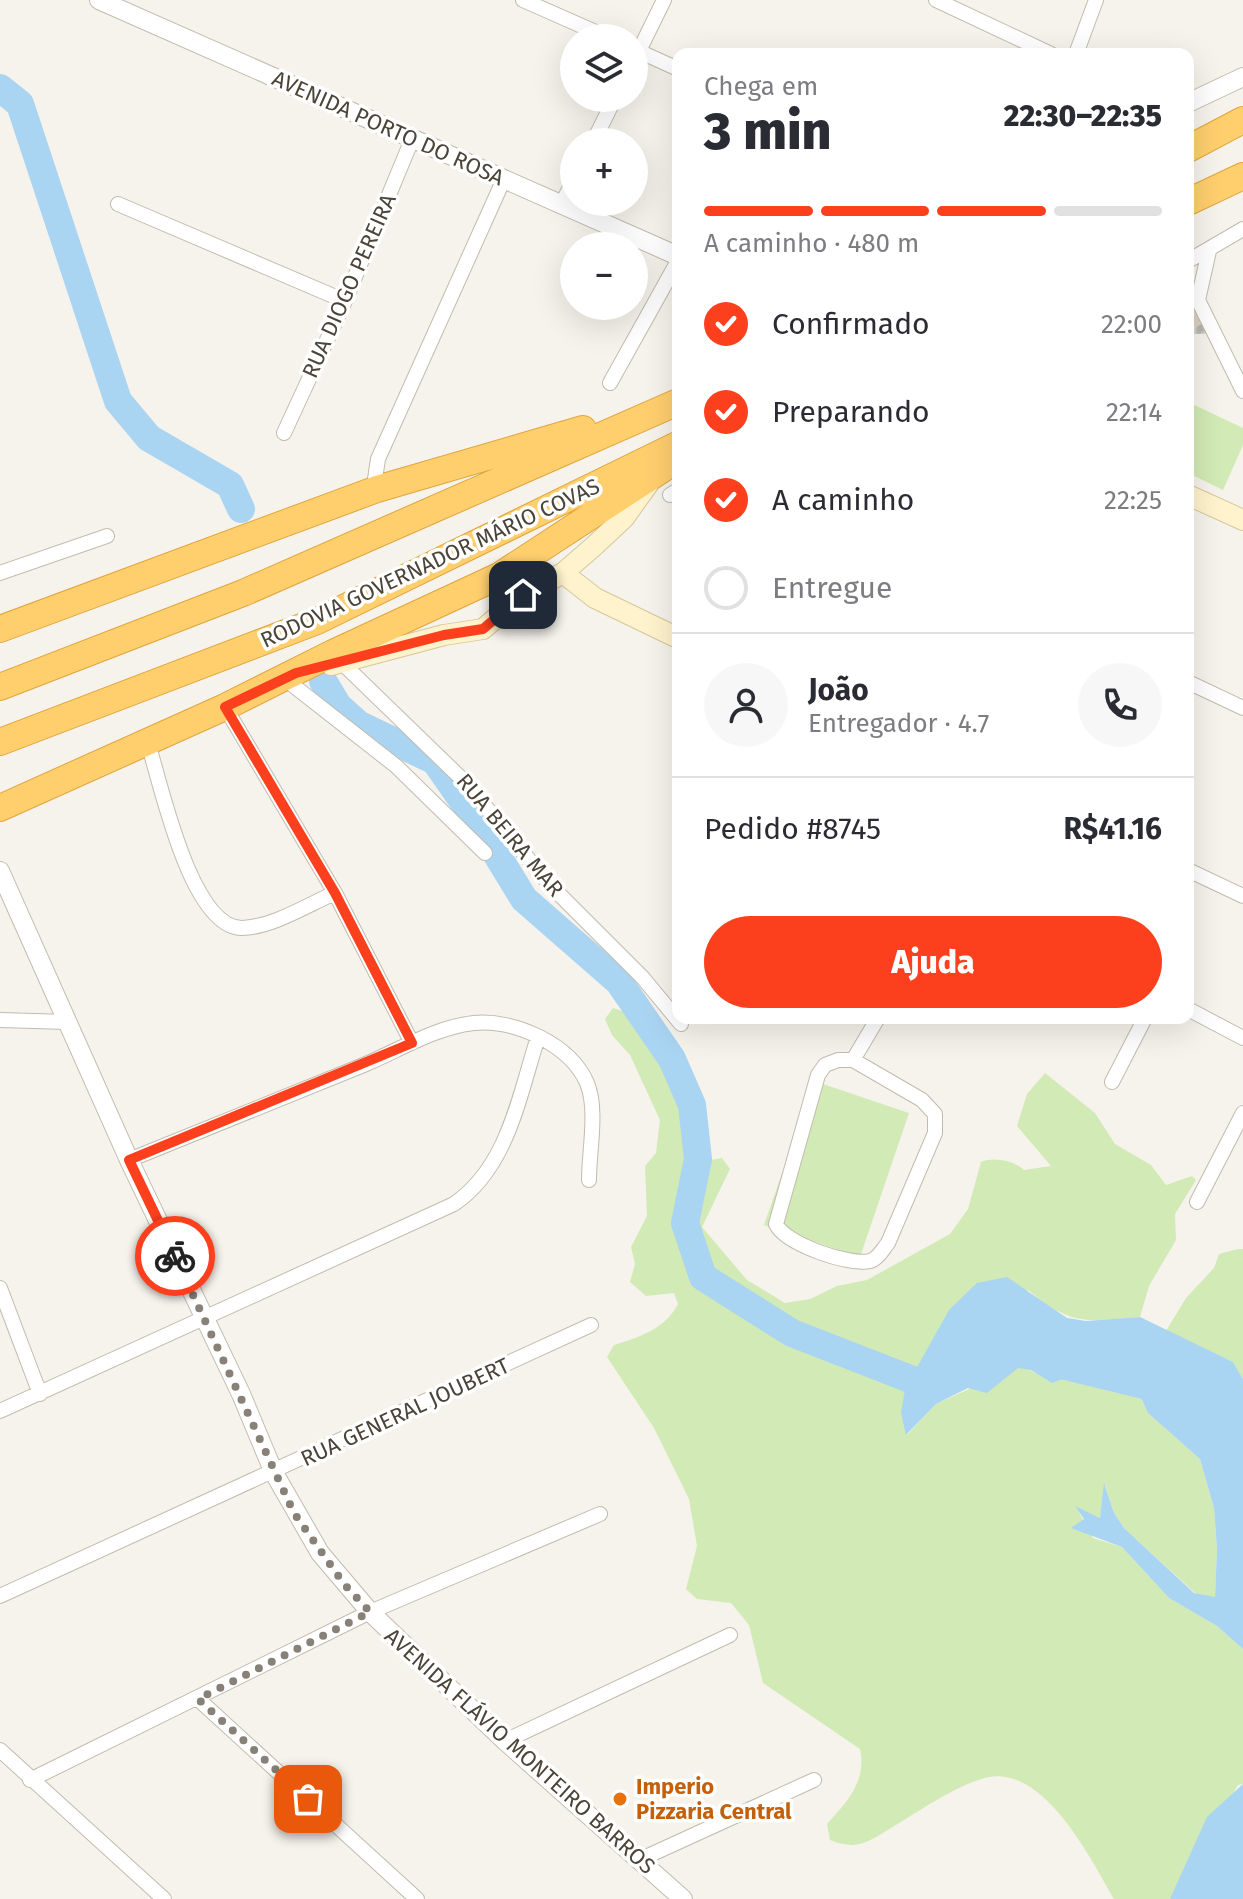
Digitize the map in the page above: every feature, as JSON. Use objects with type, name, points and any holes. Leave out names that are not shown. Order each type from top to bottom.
[{"type":"highway","points":[[1194,146],[1243,120]]},
{"type":"highway","points":[[1194,199],[1243,176]]},
{"type":"highway","points":[[0,629],[377,489],[586,428],[672,392]]},
{"type":"highway","name":"RODOVIA GOVERNADOR MÁRIO COVAS","points":[[0,687],[243,593],[672,405]]},
{"type":"highway","name":"RODOVIA GOVERNADOR MÁRIO COVAS","points":[[0,742],[317,621],[672,448]]},
{"type":"highway","points":[[0,808],[314,667],[499,576],[667,488]]},
{"type":"main road","points":[[314,667],[483,629],[523,595],[563,573],[624,518],[667,488]]},
{"type":"main road","points":[[1194,498],[1243,520]]},
{"type":"main road","points":[[563,573],[595,598],[672,635]]},
{"type":"street","name":"AVENIDA PORTO DO ROSA","points":[[99,0],[560,205]]},
{"type":"street","points":[[523,0],[577,24]]},
{"type":"street","points":[[648,31],[664,0]]},
{"type":"street","points":[[936,0],[1038,48]]},
{"type":"street","points":[[1078,48],[1096,0]]},
{"type":"street","points":[[648,58],[672,67]]},
{"type":"street","points":[[1194,100],[1243,77]]},
{"type":"street","name":"RUA DIOGO PEREIRA","points":[[284,433],[345,301],[413,137]]},
{"type":"street","points":[[377,489],[378,459],[503,181]]},
{"type":"street","points":[[118,204],[345,301]]},
{"type":"street","name":"AVENIDA PORTO DO ROSA","points":[[585,216],[672,255]]},
{"type":"street","points":[[1194,258],[1243,229]]},
{"type":"street","points":[[1194,294],[1209,251]]},
{"type":"street","points":[[610,383],[672,269]]},
{"type":"street","points":[[1194,299],[1243,391]]},
{"type":"street","points":[[0,573],[107,536]]},
{"type":"street","points":[[314,667],[396,766],[485,853]]},
{"type":"street","name":"RUA BEIRA MAR","points":[[314,667],[467,784],[548,883],[643,978],[672,1013]]},
{"type":"street","points":[[1194,685],[1243,708]]},
{"type":"street","points":[[225,707],[335,893],[412,1043]]},
{"type":"street","points":[[148,743],[188,874],[211,914],[223,925],[242,928],[267,923],[335,893]]},
{"type":"street","name":"AVENIDA FLÁVIO MONTEIRO BARROS","points":[[0,871],[274,1473],[320,1553],[370,1612],[505,1741],[683,1899]]},
{"type":"street","points":[[1194,873],[1243,896]]},
{"type":"street","points":[[1194,1012],[1243,1038]]},
{"type":"street","points":[[0,1020],[68,1022]]},
{"type":"street","points":[[129,1160],[412,1043],[460,1025],[478,1023],[507,1026],[538,1037],[558,1048],[587,1082],[590,1099],[589,1180]]},
{"type":"street","points":[[853,1060],[874,1024]]},
{"type":"street","points":[[1112,1082],[1142,1024]]},
{"type":"street","points":[[0,1411],[454,1204],[474,1190],[504,1143],[538,1037]]},
{"type":"street","points":[[853,1060],[932,1107],[937,1125],[888,1243],[877,1257],[866,1262],[806,1249],[783,1236],[776,1224],[818,1075],[830,1062],[853,1060]]},
{"type":"street","points":[[1197,1202],[1243,1113]]},
{"type":"street","points":[[0,1288],[40,1394]]},
{"type":"street","name":"RUA GENERAL JOUBERT","points":[[0,1596],[274,1473],[591,1325]]},
{"type":"street","points":[[30,1780],[370,1612],[600,1514]]},
{"type":"street","points":[[505,1741],[730,1635]]},
{"type":"street","points":[[198,1699],[417,1899]]},
{"type":"street","points":[[0,1750],[164,1899]]},
{"type":"street","points":[[639,1860],[814,1780]]},
{"type":"green space","points":[[1194,405],[1243,428],[1243,445],[1223,490],[1194,476]]},
{"type":"green space","points":[[613,1008],[631,1014],[661,1063],[681,1106],[689,1151],[682,1209],[696,1192],[706,1161],[722,1158],[730,1169],[702,1227],[747,1280],[785,1303],[810,1299],[837,1286],[867,1280],[950,1234],[968,1209],[981,1162],[1003,1160],[1024,1170],[1051,1166],[1017,1126],[1027,1094],[1045,1073],[1095,1113],[1115,1144],[1151,1165],[1166,1185],[1192,1176],[1196,1180],[1175,1214],[1176,1240],[1149,1286],[1140,1317],[1080,1319],[1057,1310],[1028,1290],[940,1348],[922,1366],[909,1386],[903,1409],[907,1435],[936,1404],[1018,1367],[1052,1382],[1101,1365],[1128,1369],[1148,1413],[1200,1459],[1214,1508],[1217,1549],[1215,1598],[1195,1593],[1124,1528],[1114,1513],[1105,1485],[1100,1518],[1076,1507],[1093,1538],[1122,1547],[1169,1598],[1217,1626],[1243,1649],[1243,1784],[1238,1785],[1170,1899],[1114,1899],[1064,1819],[1029,1786],[1010,1778],[989,1777],[965,1785],[862,1843],[848,1845],[830,1840],[827,1824],[848,1799],[858,1781],[860,1749],[763,1683],[749,1625],[731,1603],[697,1599],[686,1589],[697,1546],[689,1499],[654,1428],[607,1357],[614,1345],[659,1326],[678,1304],[674,1293],[646,1296],[630,1282],[635,1264],[631,1247],[647,1216],[645,1166],[656,1153],[660,1120],[630,1055],[612,1035],[605,1019]]},
{"type":"green space","points":[[814,1081],[909,1113],[860,1257],[764,1225]]},
{"type":"green space","points":[[1243,1249],[1243,1379],[1233,1362],[1166,1331],[1186,1298],[1214,1268],[1219,1254]]},
{"type":"water","points":[[1007,1277],[1067,1318],[1086,1321],[1140,1317],[1233,1362],[1243,1379],[1243,1649],[1217,1626],[1169,1598],[1122,1547],[1071,1528],[1084,1519],[1075,1506],[1100,1518],[1104,1483],[1114,1513],[1124,1528],[1194,1593],[1215,1597],[1217,1549],[1214,1508],[1200,1459],[1148,1413],[1128,1369],[1101,1365],[1052,1383],[1031,1370],[1018,1368],[987,1393],[968,1388],[936,1404],[906,1435],[901,1413],[905,1389],[949,1310],[977,1283]]},
{"type":"water","points":[[1243,1784],[1243,1899],[1170,1899],[1207,1817]]},
{"type":"building","points":[[1194,305],[1204,322],[1194,328]]},
{"type":"waterway","points":[[0,88],[20,104],[118,401],[149,438],[230,485],[241,509]]},
{"type":"waterway","points":[[323,681],[338,706],[358,724],[435,761],[524,899],[619,982],[672,1059],[692,1105],[698,1159],[685,1223],[703,1277],[792,1333],[923,1384],[948,1377]]},
{"type":"waterway","points":[[1049,1362],[1171,1394]]},
{"type":"way so far","points":[[175,1256],[294,1513],[320,1553],[370,1612],[198,1699],[308,1799]]},
{"type":"place","name":"Imperio Pizzaria Central","points":[[620,1799]]},
{"type":"route","points":[[175,1256],[129,1160],[412,1043],[335,893],[225,707],[296,673],[444,635],[483,629],[523,595]]}]
